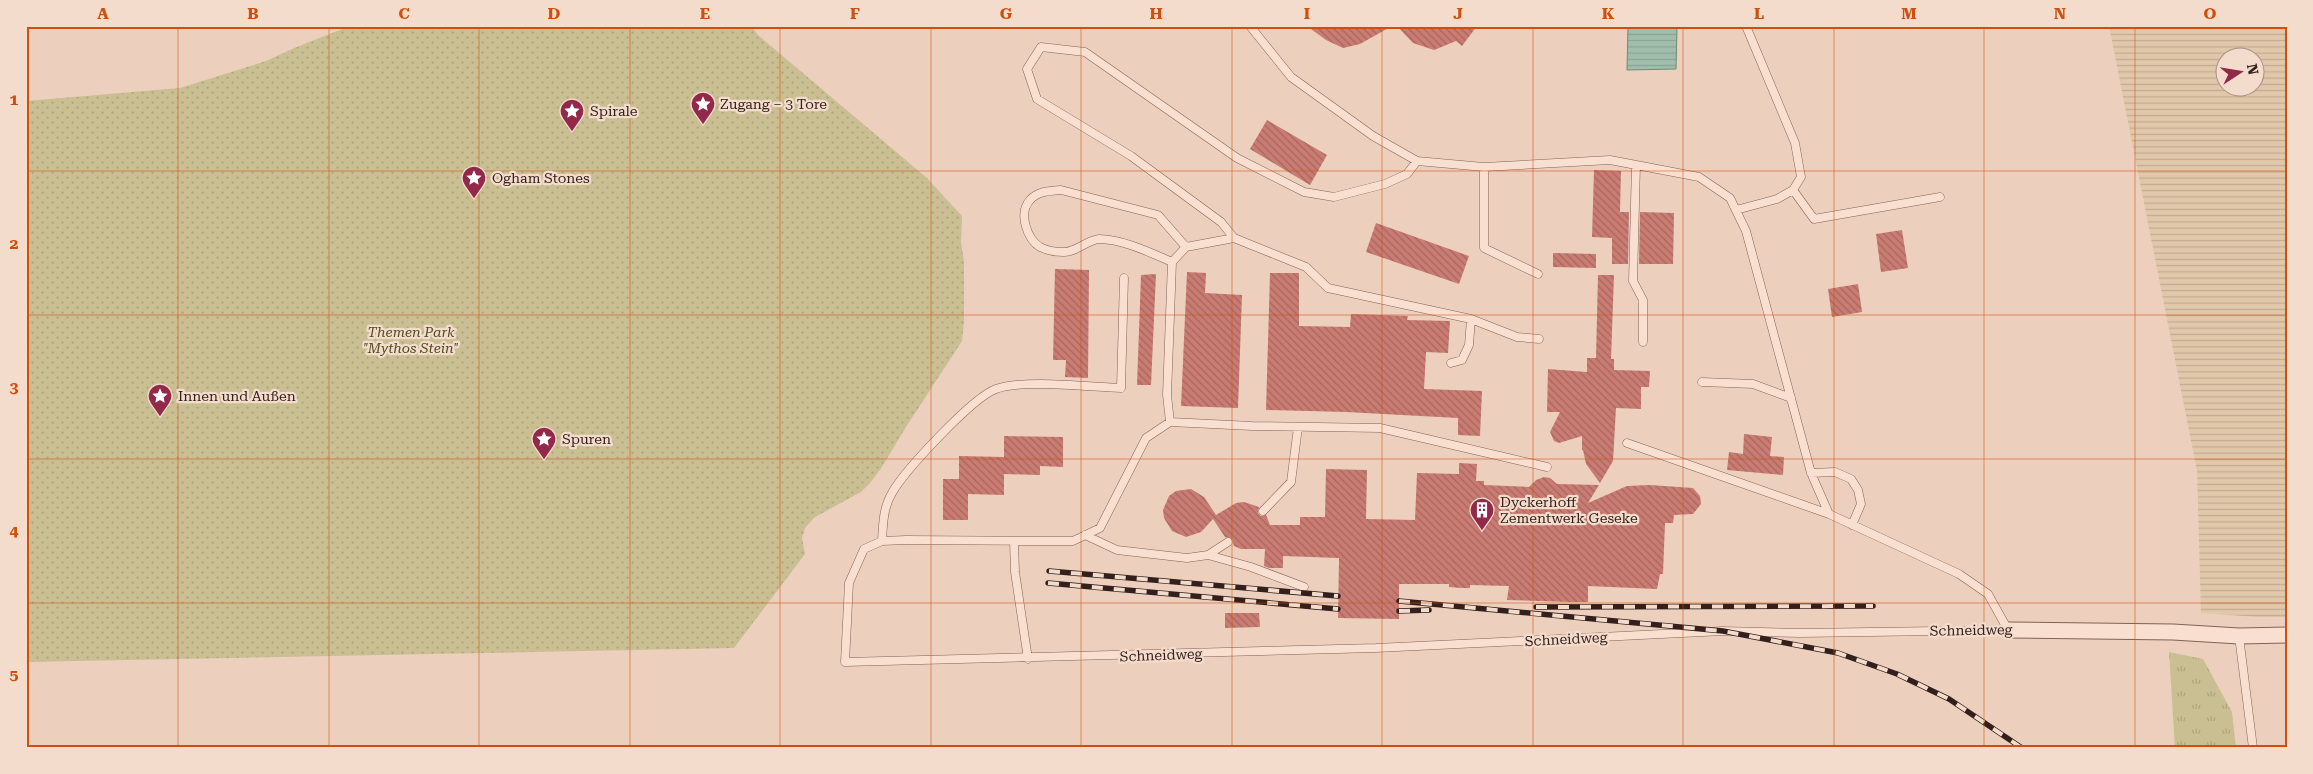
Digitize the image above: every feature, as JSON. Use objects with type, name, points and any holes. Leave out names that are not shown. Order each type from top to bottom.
[{"type":"street","name":"Schneidweg","points":[[2008,630],[2173,632],[2239,636],[2287,635]]},
{"type":"lane","points":[[1250,26],[1291,77],[1372,136],[1418,161],[1484,167],[1610,160],[1699,177],[1730,198],[1746,231],[1811,473],[1829,514]]},
{"type":"lane","points":[[1736,210],[1776,199],[1793,190],[1802,178],[1795,143],[1746,26]]},
{"type":"lane","points":[[1418,161],[1407,174],[1385,184],[1334,197],[1304,192],[1237,158],[1085,52],[1041,47],[1027,69],[1036,98],[1131,156],[1221,222],[1234,238],[1306,267],[1328,288],[1471,319],[1517,337],[1539,339]]},
{"type":"lane","points":[[1636,165],[1633,282],[1643,300],[1643,342]]},
{"type":"lane","points":[[1484,167],[1484,248],[1538,274]]},
{"type":"lane","points":[[1172,262],[1139,247],[1098,239],[1064,252],[1042,248],[1034,242],[1027,231],[1024,218],[1026,204],[1033,197],[1046,191],[1061,190],[1158,215],[1186,247]]},
{"type":"lane","points":[[1793,190],[1814,219],[1940,198]]},
{"type":"lane","points":[[1170,422],[1167,394],[1172,262],[1186,247],[1234,238]]},
{"type":"lane","points":[[1124,278],[1121,388],[1023,384],[996,389],[971,405],[910,470],[891,494],[884,514],[882,541],[1073,541],[1100,528],[1146,438],[1170,422],[1380,428],[1547,467]]},
{"type":"lane","points":[[1451,363],[1462,360],[1469,345],[1471,319]]},
{"type":"lane","points":[[1702,382],[1753,384],[1791,398]]},
{"type":"lane","points":[[1263,511],[1291,482],[1298,427]]},
{"type":"lane","points":[[1627,443],[1829,514],[1959,574],[1988,594],[2008,630]]},
{"type":"lane","points":[[1811,473],[1835,472],[1851,479],[1858,490],[1861,504],[1852,525]]},
{"type":"lane","points":[[1085,535],[1117,550],[1187,558],[1208,555],[1251,566],[1304,587]]},
{"type":"lane","name":"Schneidweg","points":[[882,541],[864,550],[848,582],[845,662],[1028,659],[1376,648],[1723,631],[1800,633],[2008,630]]},
{"type":"lane","points":[[1014,542],[1016,582],[1028,659]]},
{"type":"lane","points":[[1208,555],[1228,542]]},
{"type":"lane","points":[[2239,636],[2253,748]]},
{"type":"shaded area","points":[[1628,26],[1677,26],[1676,69],[1627,70]]},
{"type":"shaded area","points":[[2109,26],[2287,26],[2287,617],[2201,613],[2197,471]]},
{"type":"green space","name":"Themen Park \"Mythos Stein\"","points":[[350,26],[751,26],[758,35],[927,178],[962,216],[964,321],[962,341],[870,483],[861,492],[815,517],[805,528],[802,538],[805,554],[734,648],[26,662],[26,101],[180,88],[266,61]]},
{"type":"green space","points":[[2169,652],[2203,659],[2232,712],[2236,748],[2175,748]]},
{"type":"building","points":[[1307,26],[1392,26],[1360,44],[1343,48],[1326,40]]},
{"type":"building","points":[[1397,26],[1477,26],[1462,46],[1456,41],[1434,50],[1413,43]]},
{"type":"building","points":[[1267,120],[1327,155],[1310,185],[1250,149]]},
{"type":"building","points":[[1594,170],[1621,171],[1620,212],[1629,212],[1628,264],[1612,264],[1612,238],[1592,237]]},
{"type":"building","points":[[1640,212],[1674,213],[1673,264],[1639,264]]},
{"type":"building","points":[[1376,223],[1469,256],[1459,284],[1366,252]]},
{"type":"building","points":[[1902,230],[1908,268],[1881,272],[1876,234]]},
{"type":"building","points":[[1553,253],[1596,254],[1596,268],[1553,267]]},
{"type":"building","points":[[1055,269],[1089,270],[1088,378],[1065,377],[1066,360],[1053,360]]},
{"type":"building","points":[[1187,272],[1206,273],[1205,293],[1242,295],[1238,408],[1181,406]]},
{"type":"building","points":[[1270,273],[1299,273],[1299,326],[1350,327],[1351,314],[1408,316],[1407,320],[1450,321],[1448,353],[1426,352],[1424,389],[1482,391],[1480,436],[1458,435],[1458,418],[1266,410]]},
{"type":"building","points":[[1156,274],[1151,385],[1137,385],[1141,275]]},
{"type":"building","points":[[1598,275],[1614,275],[1611,359],[1614,359],[1614,370],[1650,371],[1649,387],[1641,387],[1641,409],[1616,408],[1613,461],[1600,483],[1586,464],[1582,450],[1582,436],[1559,443],[1554,441],[1550,432],[1560,412],[1547,412],[1548,369],[1587,372],[1587,358],[1596,358]]},
{"type":"building","points":[[1858,284],[1862,312],[1832,317],[1828,289]]},
{"type":"building","points":[[1744,434],[1772,437],[1770,456],[1784,457],[1783,475],[1727,470],[1729,452],[1743,454]]},
{"type":"building","points":[[1004,436],[1063,437],[1063,467],[1040,466],[1040,475],[1004,474],[1004,495],[968,494],[968,520],[943,520],[943,479],[959,479],[959,456],[1004,457]]},
{"type":"building","name":"Dyckerhoff Zementwerk Geseke","points":[[1459,463],[1477,464],[1476,481],[1484,481],[1484,485],[1529,487],[1536,480],[1544,477],[1550,478],[1557,484],[1599,485],[1588,503],[1627,486],[1650,485],[1693,488],[1700,496],[1701,504],[1693,514],[1674,515],[1673,523],[1665,523],[1663,574],[1660,574],[1657,589],[1588,586],[1588,602],[1570,602],[1507,600],[1509,586],[1470,585],[1470,588],[1461,588],[1449,587],[1449,584],[1399,584],[1399,619],[1338,618],[1339,558],[1283,556],[1283,568],[1269,568],[1264,566],[1265,549],[1241,549],[1234,546],[1232,539],[1225,537],[1213,519],[1201,532],[1186,537],[1172,531],[1164,518],[1163,510],[1169,496],[1176,491],[1191,489],[1204,497],[1216,515],[1236,503],[1244,502],[1259,507],[1258,513],[1261,516],[1266,515],[1270,525],[1300,525],[1300,517],[1325,517],[1326,469],[1367,470],[1366,519],[1415,520],[1417,473],[1459,474]]},
{"type":"building","points":[[1225,613],[1259,613],[1260,627],[1225,628]]},
{"type":"railway","points":[[1049,571],[1338,596]]},
{"type":"railway","points":[[1048,583],[1338,609]]},
{"type":"railway","points":[[1399,601],[1723,631],[1838,653],[1897,674],[1949,699],[2022,748]]},
{"type":"railway","points":[[1536,607],[1873,606]]},
{"type":"railway","points":[[1399,611],[1429,610]]},
{"type":"place","name":"Zugang – 3 Tore","points":[[703,125]]},
{"type":"place","name":"Spirale","points":[[572,132]]},
{"type":"place","name":"Ogham Stones","points":[[474,199]]},
{"type":"place","name":"Innen und Außen","points":[[160,417]]},
{"type":"place","name":"Spuren","points":[[544,460]]},
{"type":"place","name":"Dyckerhoff Zementwerk Geseke","points":[[1482,531]]}]
